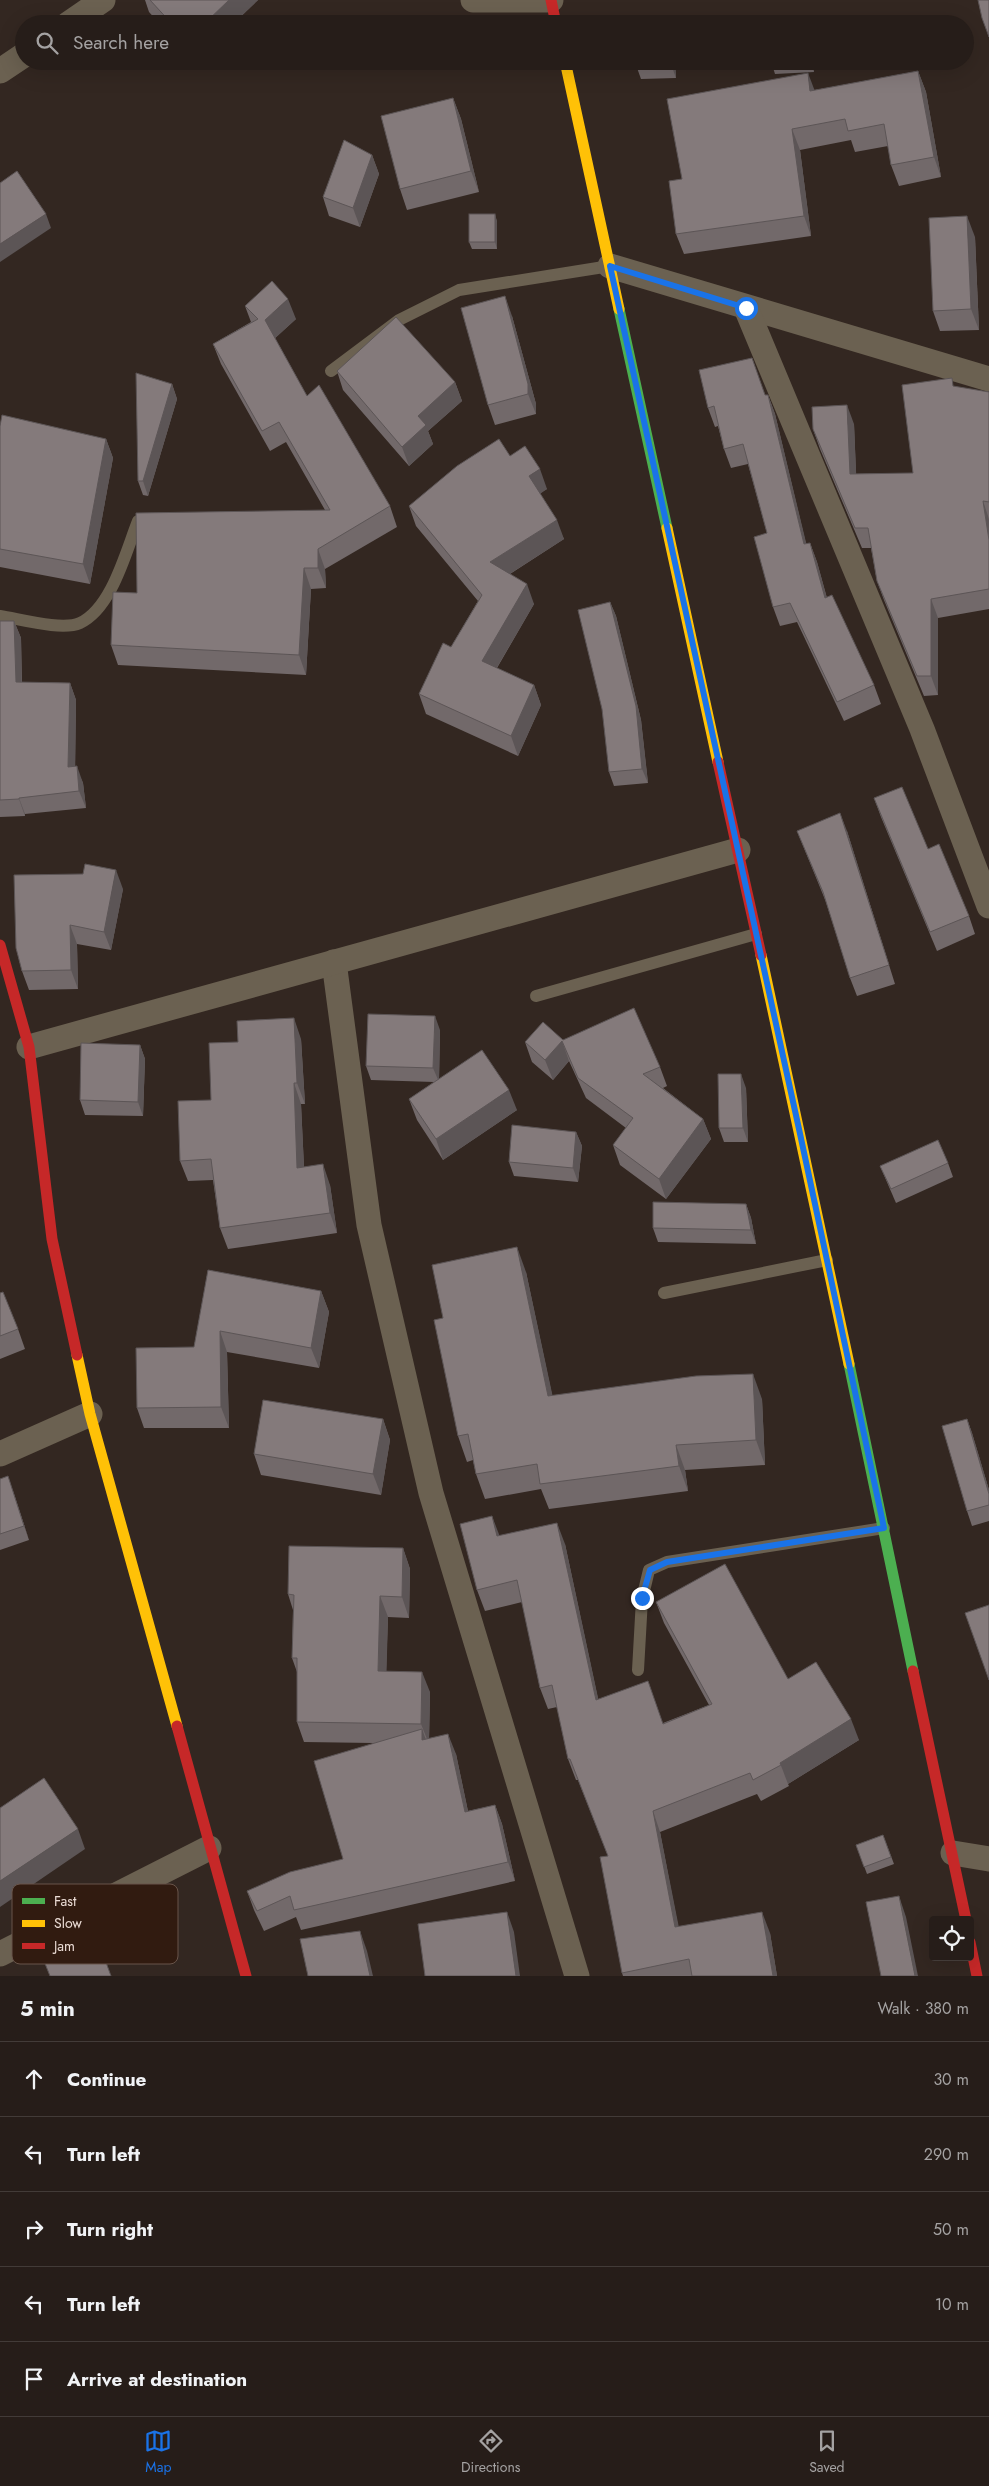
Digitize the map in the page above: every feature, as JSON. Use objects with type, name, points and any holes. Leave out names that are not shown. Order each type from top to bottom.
[{"type":"main road","points":[[551,0],[554,15]]},
{"type":"main road","points":[[566,70],[827,1260],[965,1916]]},
{"type":"main road","points":[[0,945],[29,1047],[52,1238],[90,1414],[246,1976]]},
{"type":"main road","points":[[974,1961],[977,1976]]},
{"type":"street","points":[[81,15],[103,0]]},
{"type":"street","points":[[473,0],[551,0]]},
{"type":"street","points":[[0,71],[15,61]]},
{"type":"street","points":[[610,266],[989,379]]},
{"type":"street","points":[[746,308],[922,729],[989,906]]},
{"type":"street","points":[[29,1047],[738,850]]},
{"type":"street","points":[[334,962],[369,1225],[431,1493],[577,1976]]},
{"type":"street","points":[[0,1454],[90,1414]]},
{"type":"street","points":[[137,1884],[209,1848]]},
{"type":"street","points":[[953,1853],[989,1859]]},
{"type":"street","points":[[0,1952],[12,1946]]},
{"type":"lane","points":[[331,371],[399,320],[459,290],[610,266]]},
{"type":"lane","points":[[0,616],[59,625],[80,623],[95,610],[109,593],[138,521]]},
{"type":"lane","points":[[536,996],[756,934]]},
{"type":"lane","points":[[664,1293],[827,1260]]},
{"type":"lane","points":[[638,1670],[642,1598],[650,1570],[667,1562],[884,1528]]},
{"type":"building","points":[[150,0],[229,0],[213,15],[164,15]]},
{"type":"building","points":[[978,0],[989,0],[989,37],[982,18]]},
{"type":"building","points":[[918,71],[934,157],[891,165],[884,124],[848,131],[845,119],[792,129],[804,216],[676,234],[669,181],[682,179],[667,99],[808,73],[810,91]]},
{"type":"building","points":[[453,98],[471,171],[400,189],[381,116]]},
{"type":"building","points":[[344,140],[372,155],[353,208],[323,197]]},
{"type":"building","points":[[17,171],[46,214],[0,244],[0,183]]},
{"type":"building","points":[[469,214],[495,214],[495,242],[469,242]]},
{"type":"building","points":[[967,216],[971,309],[933,311],[929,218]]},
{"type":"building","points":[[272,281],[288,299],[265,320],[307,396],[319,385],[390,506],[318,549],[318,568],[304,568],[299,655],[111,645],[113,592],[137,593],[136,513],[330,510],[279,422],[262,431],[213,344],[258,319],[245,306]]},
{"type":"building","points":[[505,296],[528,384],[528,394],[488,405],[461,308]]},
{"type":"building","points":[[396,317],[455,382],[418,416],[426,425],[402,447],[337,371]]},
{"type":"building","points":[[752,358],[765,395],[768,395],[804,544],[810,543],[825,598],[832,595],[874,685],[837,702],[790,603],[773,607],[754,537],[767,533],[743,444],[724,449],[714,406],[708,408],[699,370]]},
{"type":"building","points":[[136,373],[172,384],[143,481],[138,481]]},
{"type":"building","points":[[952,378],[953,386],[989,392],[989,502],[983,501],[989,540],[989,589],[931,599],[931,676],[917,676],[877,581],[868,528],[855,528],[813,429],[812,407],[847,405],[850,474],[913,473],[902,385]]},
{"type":"building","points":[[2,415],[106,439],[83,564],[0,549],[0,426]]},
{"type":"building","points":[[499,439],[510,456],[525,446],[540,469],[529,476],[557,520],[490,562],[527,584],[482,661],[534,685],[511,736],[419,694],[443,643],[451,647],[482,595],[409,506],[457,466]]},
{"type":"building","points":[[610,602],[636,706],[642,769],[609,772],[602,709],[578,610]]},
{"type":"building","points":[[0,621],[14,621],[16,682],[70,683],[68,767],[77,766],[79,791],[0,800]]},
{"type":"building","points":[[902,787],[928,849],[939,844],[969,916],[930,932],[874,798]]},
{"type":"building","points":[[840,813],[889,965],[850,978],[823,892],[797,831]]},
{"type":"building","points":[[85,864],[116,870],[104,932],[70,925],[71,970],[22,971],[16,948],[14,875],[83,874]]},
{"type":"building","points":[[634,1008],[660,1067],[643,1074],[703,1119],[659,1179],[613,1145],[633,1118],[578,1078],[562,1041],[545,1060],[525,1042],[543,1022],[563,1040]]},
{"type":"building","points":[[368,1014],[435,1016],[433,1068],[366,1066]]},
{"type":"building","points":[[294,1018],[297,1083],[294,1083],[297,1168],[323,1164],[330,1213],[220,1228],[211,1159],[180,1161],[178,1101],[211,1100],[209,1043],[238,1042],[237,1021]]},
{"type":"building","points":[[81,1043],[140,1045],[138,1102],[80,1100]]},
{"type":"building","points":[[482,1050],[509,1090],[436,1139],[409,1099]]},
{"type":"building","points":[[718,1074],[741,1074],[743,1128],[719,1128]]},
{"type":"building","points":[[512,1125],[576,1132],[573,1168],[509,1162]]},
{"type":"building","points":[[938,1140],[948,1163],[891,1189],[880,1166]]},
{"type":"building","points":[[653,1202],[746,1204],[751,1230],[653,1228]]},
{"type":"building","points":[[517,1247],[548,1396],[696,1376],[753,1374],[756,1440],[676,1445],[679,1466],[540,1484],[537,1464],[476,1474],[468,1434],[458,1436],[434,1320],[443,1318],[432,1265]]},
{"type":"building","points":[[208,1270],[321,1291],[311,1348],[220,1331],[221,1407],[137,1408],[136,1348],[194,1347]]},
{"type":"building","points":[[3,1292],[18,1329],[0,1336],[0,1293]]},
{"type":"building","points":[[263,1400],[383,1419],[373,1474],[254,1454]]},
{"type":"building","points":[[967,1419],[989,1494],[989,1505],[967,1511],[942,1426]]},
{"type":"building","points":[[8,1476],[24,1526],[0,1534],[0,1479]]},
{"type":"building","points":[[492,1516],[497,1536],[557,1523],[596,1700],[648,1681],[663,1724],[712,1704],[656,1602],[725,1564],[788,1679],[816,1662],[851,1719],[780,1763],[781,1765],[753,1780],[750,1773],[653,1811],[675,1927],[762,1912],[773,1976],[692,1976],[689,1959],[622,1973],[600,1857],[608,1856],[570,1759],[568,1759],[552,1685],[540,1688],[517,1580],[477,1590],[460,1524]]},
{"type":"building","points":[[289,1546],[403,1548],[402,1597],[380,1596],[378,1671],[422,1672],[421,1724],[297,1722],[297,1658],[292,1658],[294,1595],[288,1594]]},
{"type":"building","points":[[989,1605],[989,1680],[965,1613]]},
{"type":"building","points":[[422,1729],[422,1740],[448,1734],[465,1812],[495,1805],[508,1862],[294,1910],[290,1896],[257,1911],[247,1891],[290,1872],[343,1859],[314,1761]]},
{"type":"building","points":[[44,1778],[78,1829],[0,1881],[0,1808]]},
{"type":"building","points":[[883,1835],[891,1857],[864,1867],[856,1845]]},
{"type":"building","points":[[899,1896],[915,1976],[881,1976],[866,1902]]},
{"type":"building","points":[[507,1912],[516,1976],[425,1976],[418,1924]]},
{"type":"building","points":[[360,1931],[370,1976],[308,1976],[300,1939]]},
{"type":"building","points":[[45,1964],[107,1964],[111,1976],[50,1976]]},
{"type":"traffic: fast","points":[[619,309],[667,528]]},
{"type":"traffic: fast","points":[[849,1364],[913,1671]]},
{"type":"traffic: slow","points":[[567,70],[619,309]]},
{"type":"traffic: slow","points":[[667,528],[718,762]]},
{"type":"traffic: slow","points":[[761,955],[849,1364]]},
{"type":"traffic: slow","points":[[77,1355],[90,1414],[177,1726]]},
{"type":"traffic: jam","points":[[551,0],[554,15]]},
{"type":"traffic: jam","points":[[718,762],[761,955]]},
{"type":"traffic: jam","points":[[0,945],[29,1047],[52,1239],[77,1355]]},
{"type":"traffic: jam","points":[[913,1671],[965,1916]]},
{"type":"traffic: jam","points":[[177,1726],[246,1976]]},
{"type":"traffic: jam","points":[[974,1961],[977,1976]]},
{"type":"route","points":[[642,1598],[650,1570],[667,1562],[884,1528],[799,1129],[610,266],[746,308]]}]
